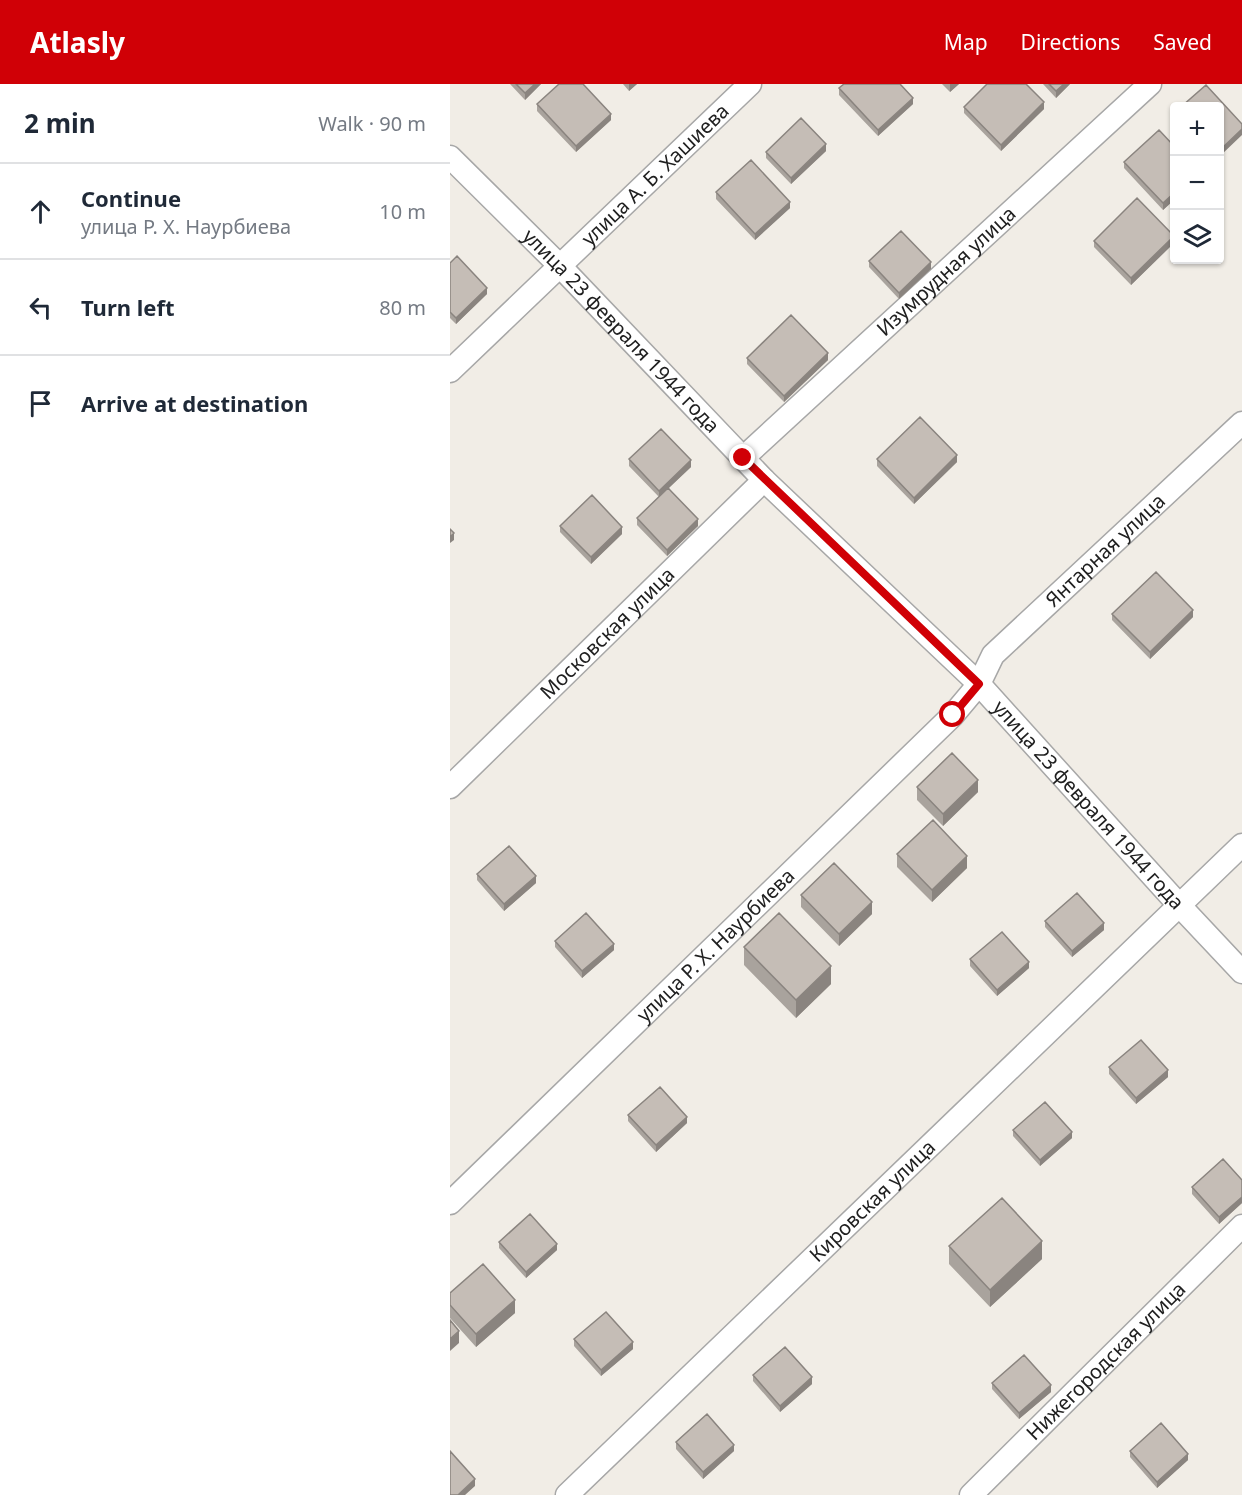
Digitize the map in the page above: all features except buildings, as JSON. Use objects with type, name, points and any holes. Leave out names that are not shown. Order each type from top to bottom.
[{"type":"street","name":"улица А. Б. Хашиева","points":[[450,371],[750,84]]},
{"type":"street","name":"Изумрудная улица","points":[[743,458],[1150,84]]},
{"type":"street","name":"улица 23 февраля 1944 года","points":[[450,157],[559,265],[764,480],[979,684],[1242,972]]},
{"type":"street","name":"Янтарная улица","points":[[979,684],[993,655],[1242,423]]},
{"type":"street","name":"Московская улица","points":[[450,787],[764,480]]},
{"type":"street","name":"улица Р. Х. Наурбиева","points":[[450,1203],[953,715],[979,684]]},
{"type":"street","name":"Кировская улица","points":[[567,1495],[1242,845]]},
{"type":"street","name":"Нижегородская улица","points":[[971,1495],[1242,1226]]},
{"type":"route","points":[[743,458],[979,684],[953,715]]}]
